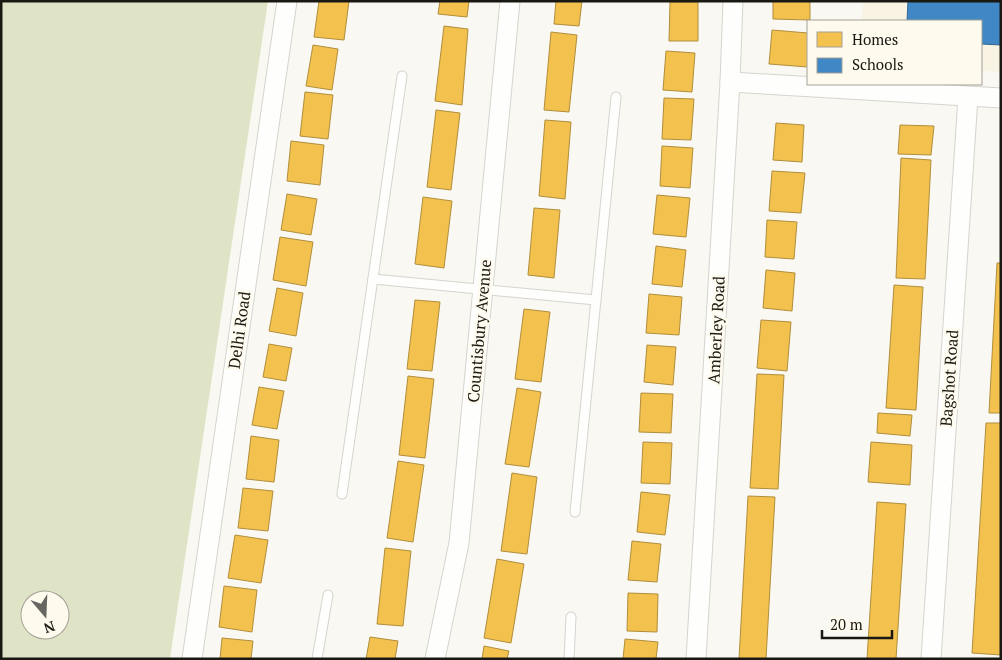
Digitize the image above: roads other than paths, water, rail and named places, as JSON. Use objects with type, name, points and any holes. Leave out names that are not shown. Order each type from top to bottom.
[{"type":"street","name":"Delhi Road","points":[[192,659],[287,1]]},
{"type":"street","name":"Countisbury Avenue","points":[[435,659],[459,543],[510,1]]},
{"type":"street","name":"Amberley Road","points":[[696,659],[730,82],[733,1]]},
{"type":"street","points":[[730,82],[1001,98]]},
{"type":"street","name":"Bagshot Road","points":[[931,659],[968,97]]},
{"type":"lane","points":[[342,494],[402,76]]},
{"type":"lane","points":[[575,512],[616,97]]},
{"type":"lane","points":[[373,279],[596,300]]},
{"type":"lane","points":[[317,659],[328,595]]},
{"type":"lane","points":[[569,659],[570,617]]}]
